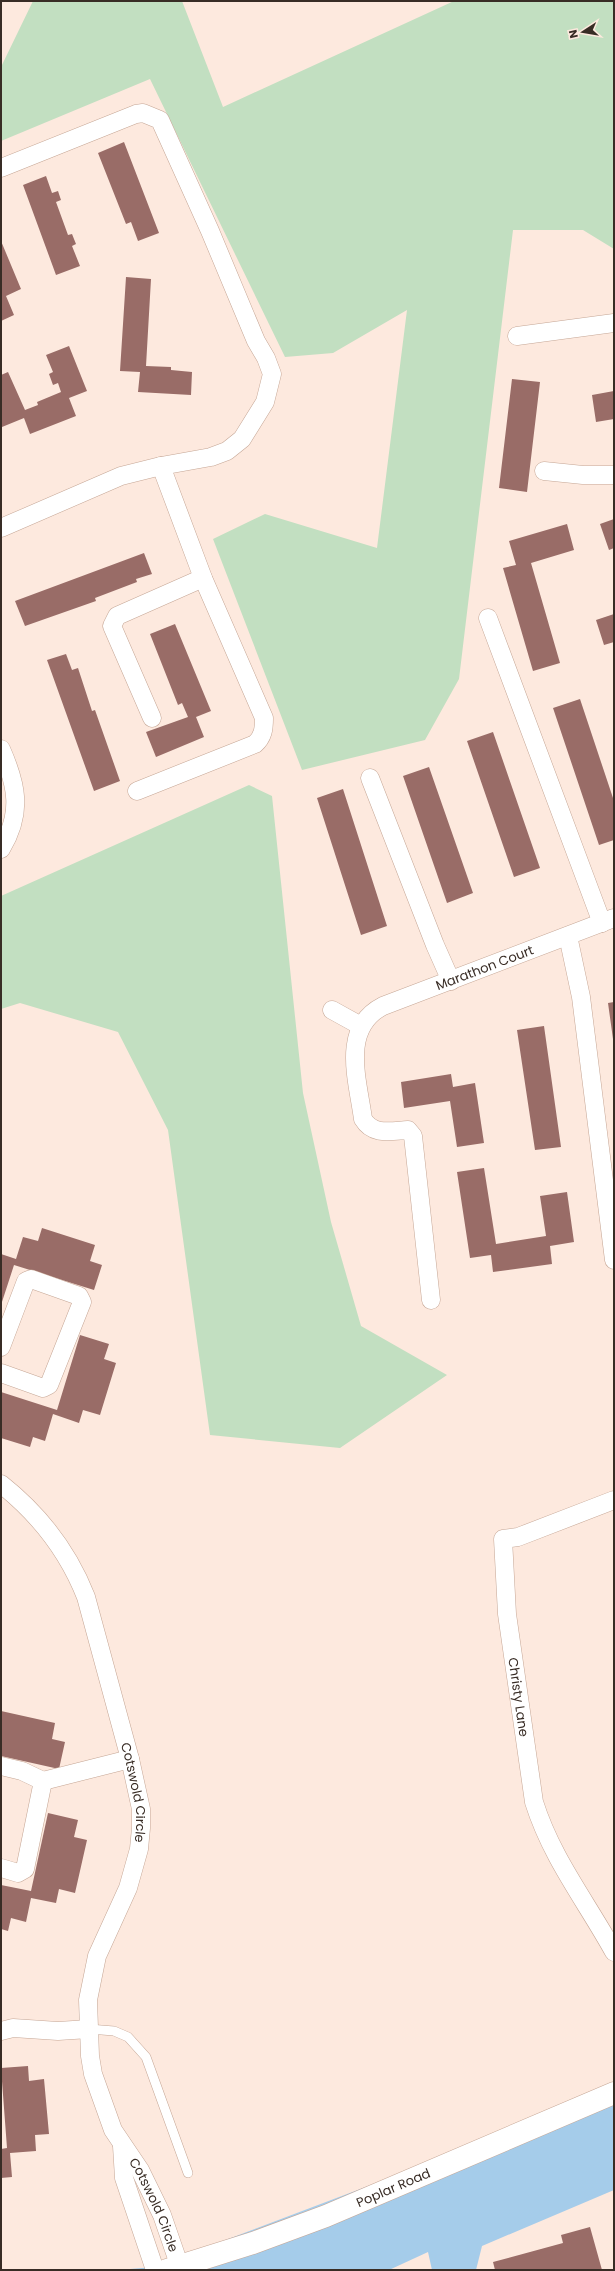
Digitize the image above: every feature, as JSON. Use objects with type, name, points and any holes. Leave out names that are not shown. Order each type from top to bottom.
[{"type":"street","points":[[1,168],[136,114],[143,113],[160,120],[210,231],[256,341],[266,358],[272,374],[265,402],[242,439],[228,451],[211,457],[161,466],[121,476],[1,528]]},
{"type":"street","points":[[517,336],[614,323]]},
{"type":"street","points":[[137,791],[255,744],[263,733],[264,718],[203,578],[161,466]]},
{"type":"street","points":[[544,471],[583,475],[614,475]]},
{"type":"street","points":[[152,718],[112,626],[117,616],[203,578]]},
{"type":"street","points":[[488,618],[608,920]]},
{"type":"street","points":[[1,749],[10,771],[16,798],[14,820],[8,837],[1,849]]},
{"type":"street","points":[[370,778],[434,945],[451,980]]},
{"type":"street","name":"Marathon Court","points":[[361,1026],[371,1012],[377,1009],[608,920]]},
{"type":"street","points":[[568,936],[581,998],[614,1260]]},
{"type":"street","points":[[332,1010],[361,1026],[353,1050],[363,1119],[368,1127],[376,1131],[408,1130],[413,1136],[431,1300]]},
{"type":"street","points":[[1,1347],[26,1281],[31,1279],[79,1296],[82,1302],[49,1385],[43,1388],[1,1373]]},
{"type":"street","name":"Cotswold Circle","points":[[1,1484],[20,1499],[53,1535],[79,1580],[88,1604],[130,1759],[141,1809],[139,1850],[128,1888],[97,1956],[88,2000],[90,2056],[93,2074],[113,2130],[122,2146],[140,2170],[162,2215],[176,2269]]},
{"type":"street","name":"Christy Lane","points":[[614,1500],[518,1537],[502,1539],[507,1614],[534,1802],[542,1827],[555,1854],[614,1952]]},
{"type":"street","points":[[1,1766],[22,1771],[43,1781],[130,1759]]},
{"type":"street","points":[[1,1868],[18,1873],[25,1869],[43,1781]]},
{"type":"street","points":[[1,2031],[13,2028],[58,2031],[89,2029]]},
{"type":"street","name":"Poplar Road","points":[[176,2269],[326,2216],[614,2094]]},
{"type":"street","name":"Cotswold Circle","points":[[122,2146],[124,2178],[155,2270]]},
{"type":"lane","points":[[89,2029],[114,2031],[128,2037],[146,2057],[188,2173]]},
{"type":"green space","points":[[33,1],[182,1],[223,107],[454,1],[614,1],[614,249],[583,230],[513,230],[459,679],[425,740],[302,770],[213,539],[265,514],[377,548],[407,310],[333,353],[285,357],[150,79],[1,141],[1,67]]},
{"type":"green space","points":[[249,785],[272,796],[303,1093],[331,1222],[361,1326],[447,1375],[340,1448],[210,1435],[168,1130],[118,1032],[20,1003],[1,1009],[1,896]]},
{"type":"water","points":[[614,2093],[614,2190],[482,2246],[476,2270],[432,2270],[428,2252],[389,2270],[118,2270],[154,2267]]},
{"type":"building","points":[[124,142],[159,233],[138,241],[131,222],[126,224],[98,153]]},
{"type":"building","points":[[46,176],[52,193],[58,191],[61,200],[56,202],[68,235],[72,234],[76,244],[72,246],[80,266],[56,275],[23,185]]},
{"type":"building","points":[[1,241],[21,289],[6,296],[14,315],[1,321]]},
{"type":"building","points":[[126,277],[151,279],[146,366],[171,367],[171,370],[192,372],[191,395],[138,392],[140,372],[120,371]]},
{"type":"building","points":[[69,346],[87,391],[69,398],[76,416],[30,434],[24,418],[2,427],[1,375],[8,372],[25,410],[38,405],[37,402],[61,392],[58,383],[53,385],[49,374],[53,372],[46,355]]},
{"type":"building","points":[[512,379],[540,382],[527,492],[499,488]]},
{"type":"building","points":[[614,391],[614,419],[596,422],[592,395]]},
{"type":"building","points":[[614,519],[614,548],[609,550],[600,524]]},
{"type":"building","points":[[567,524],[574,550],[531,563],[560,663],[533,671],[503,568],[516,565],[509,541]]},
{"type":"building","points":[[144,553],[152,574],[136,579],[137,582],[95,598],[96,601],[25,626],[15,601]]},
{"type":"building","points":[[614,614],[614,642],[604,645],[596,620]]},
{"type":"building","points":[[175,624],[211,711],[196,717],[204,737],[156,757],[146,732],[188,717],[182,703],[178,705],[150,634]]},
{"type":"building","points":[[66,654],[72,670],[78,668],[92,711],[95,710],[120,781],[94,791],[47,660]]},
{"type":"building","points":[[580,699],[614,801],[614,840],[599,845],[553,708]]},
{"type":"building","points":[[493,732],[540,868],[514,877],[467,741]]},
{"type":"building","points":[[429,767],[473,893],[447,903],[403,776]]},
{"type":"building","points":[[343,789],[387,926],[361,935],[317,798]]},
{"type":"building","points":[[614,1002],[614,1039],[613,1039],[608,1003]]},
{"type":"building","points":[[544,1026],[561,1147],[535,1150],[517,1030]]},
{"type":"building","points":[[451,1074],[453,1087],[475,1083],[484,1143],[457,1147],[450,1101],[404,1108],[401,1082]]},
{"type":"building","points":[[484,1168],[496,1244],[546,1236],[540,1196],[567,1192],[574,1242],[550,1246],[552,1264],[493,1272],[491,1255],[470,1258],[457,1172]]},
{"type":"building","points":[[42,1228],[95,1245],[90,1261],[102,1265],[94,1290],[14,1265],[1,1305],[1,1254],[16,1259],[23,1237],[38,1241]]},
{"type":"building","points":[[80,1335],[109,1344],[104,1359],[116,1363],[100,1415],[83,1410],[79,1423],[53,1414],[45,1441],[33,1437],[30,1447],[1,1438],[1,1392],[57,1410]]},
{"type":"building","points":[[1,1711],[55,1723],[52,1739],[65,1742],[59,1769],[1,1756]]},
{"type":"building","points":[[48,1813],[78,1820],[74,1837],[87,1840],[75,1893],[59,1889],[56,1903],[31,1898],[26,1922],[11,1918],[8,1931],[1,1929],[1,1885],[31,1891]]},
{"type":"building","points":[[28,2066],[29,2081],[44,2079],[49,2134],[35,2135],[36,2151],[10,2153],[12,2177],[1,2178],[1,2149],[7,2148],[1,2068]]},
{"type":"building","points":[[590,2227],[602,2270],[495,2270],[493,2262],[563,2243],[561,2235]]}]
